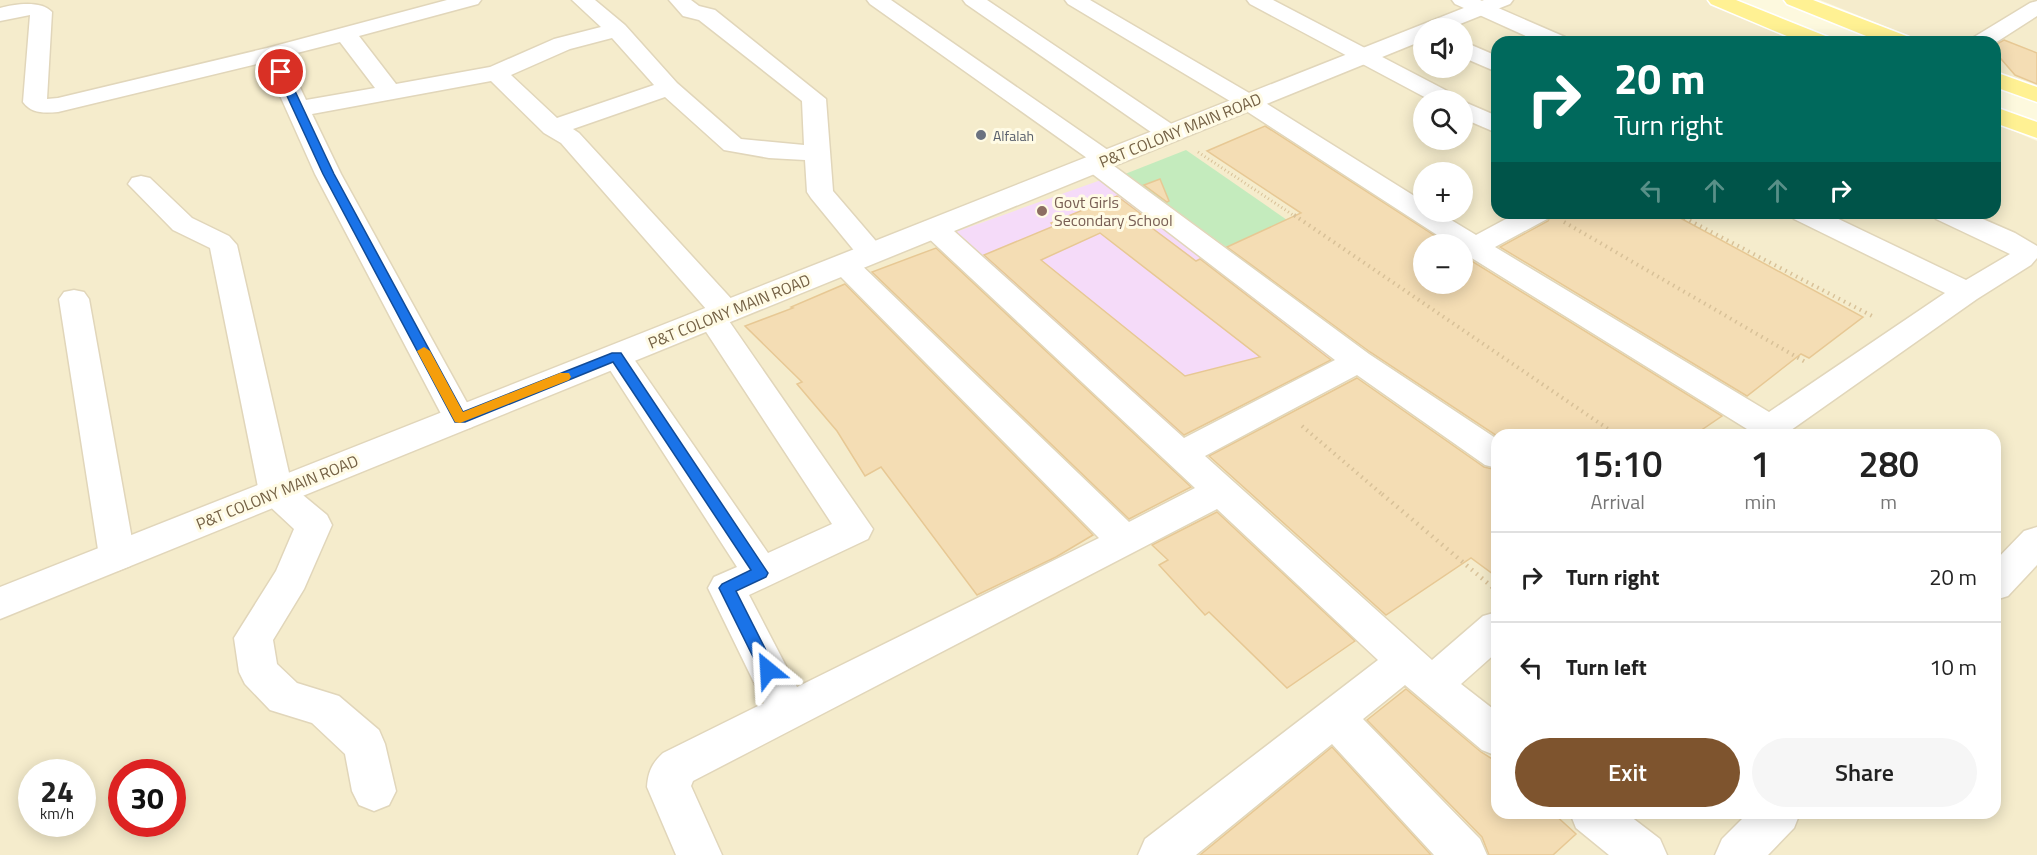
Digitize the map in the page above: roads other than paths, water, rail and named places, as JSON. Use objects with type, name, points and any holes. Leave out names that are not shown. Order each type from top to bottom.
[{"type":"main road","points":[[1718,0],[1805,36]]},
{"type":"main road","points":[[1735,0],[1822,36]]},
{"type":"main road","points":[[1767,0],[1857,36]]},
{"type":"main road","points":[[1794,0],[1886,36]]},
{"type":"main road","points":[[2001,81],[2037,95]]},
{"type":"main road","points":[[2001,93],[2037,108]]},
{"type":"main road","points":[[2001,109],[2037,124]]},
{"type":"main road","points":[[2001,116],[2037,131]]},
{"type":"street","points":[[0,15],[28,9],[37,9],[41,12],[35,102],[42,106],[57,105],[272,53],[471,0]]},
{"type":"street","points":[[582,0],[617,30],[669,88],[733,145],[817,153]]},
{"type":"street","points":[[679,0],[691,11],[707,15],[814,99],[820,192],[858,259],[1125,541]]},
{"type":"street","points":[[877,0],[1100,162],[1358,361],[1491,452]]},
{"type":"street","points":[[973,0],[1170,134]]},
{"type":"street","points":[[1075,0],[1248,102],[1760,429]]},
{"type":"street","points":[[1257,0],[1427,90]]},
{"type":"street","points":[[1449,18],[1472,4],[1503,0]]},
{"type":"street","points":[[1472,4],[1544,36]]},
{"type":"street","points":[[1991,36],[2037,7]]},
{"type":"street","points":[[298,109],[495,73],[562,44],[617,30]]},
{"type":"street","points":[[346,34],[390,92]]},
{"type":"street","name":"P&T COLONY MAIN ROAD","points":[[0,603],[1413,36]]},
{"type":"street","points":[[272,53],[328,174],[460,418]]},
{"type":"street","points":[[1473,53],[1491,62]]},
{"type":"street","points":[[495,73],[553,128],[570,138],[719,315],[855,529],[727,588],[788,711]]},
{"type":"street","points":[[553,128],[669,88]]},
{"type":"street","points":[[1473,114],[1491,123]]},
{"type":"street","points":[[141,184],[159,201],[171,217],[192,232],[216,239],[223,245],[276,492],[314,525],[291,578],[253,638],[259,672],[284,697],[325,709],[364,744],[374,791]]},
{"type":"street","points":[[1475,247],[1541,219]]},
{"type":"street","points":[[1816,219],[1967,292]]},
{"type":"street","points":[[1769,429],[1967,292],[2021,259],[2026,252],[2005,239],[1960,219]]},
{"type":"street","points":[[934,228],[1419,673],[1491,732]]},
{"type":"street","points":[[74,299],[117,556]]},
{"type":"street","points":[[616,356],[761,573]]},
{"type":"street","points":[[1180,454],[1358,361]]},
{"type":"street","points":[[699,855],[669,787],[669,776],[678,767],[1221,491]]},
{"type":"street","points":[[2001,579],[2037,541]]},
{"type":"street","points":[[1184,848],[1334,717],[1419,673],[1491,631]]},
{"type":"street","points":[[1334,717],[1464,855]]},
{"type":"street","points":[[1599,819],[1644,855]]},
{"type":"street","points":[[1738,855],[1772,819]]},
{"type":"place","name":"Alfalah","points":[[981,135]]},
{"type":"place","name":"Govt Girls Secondary School","points":[[1042,211]]}]
